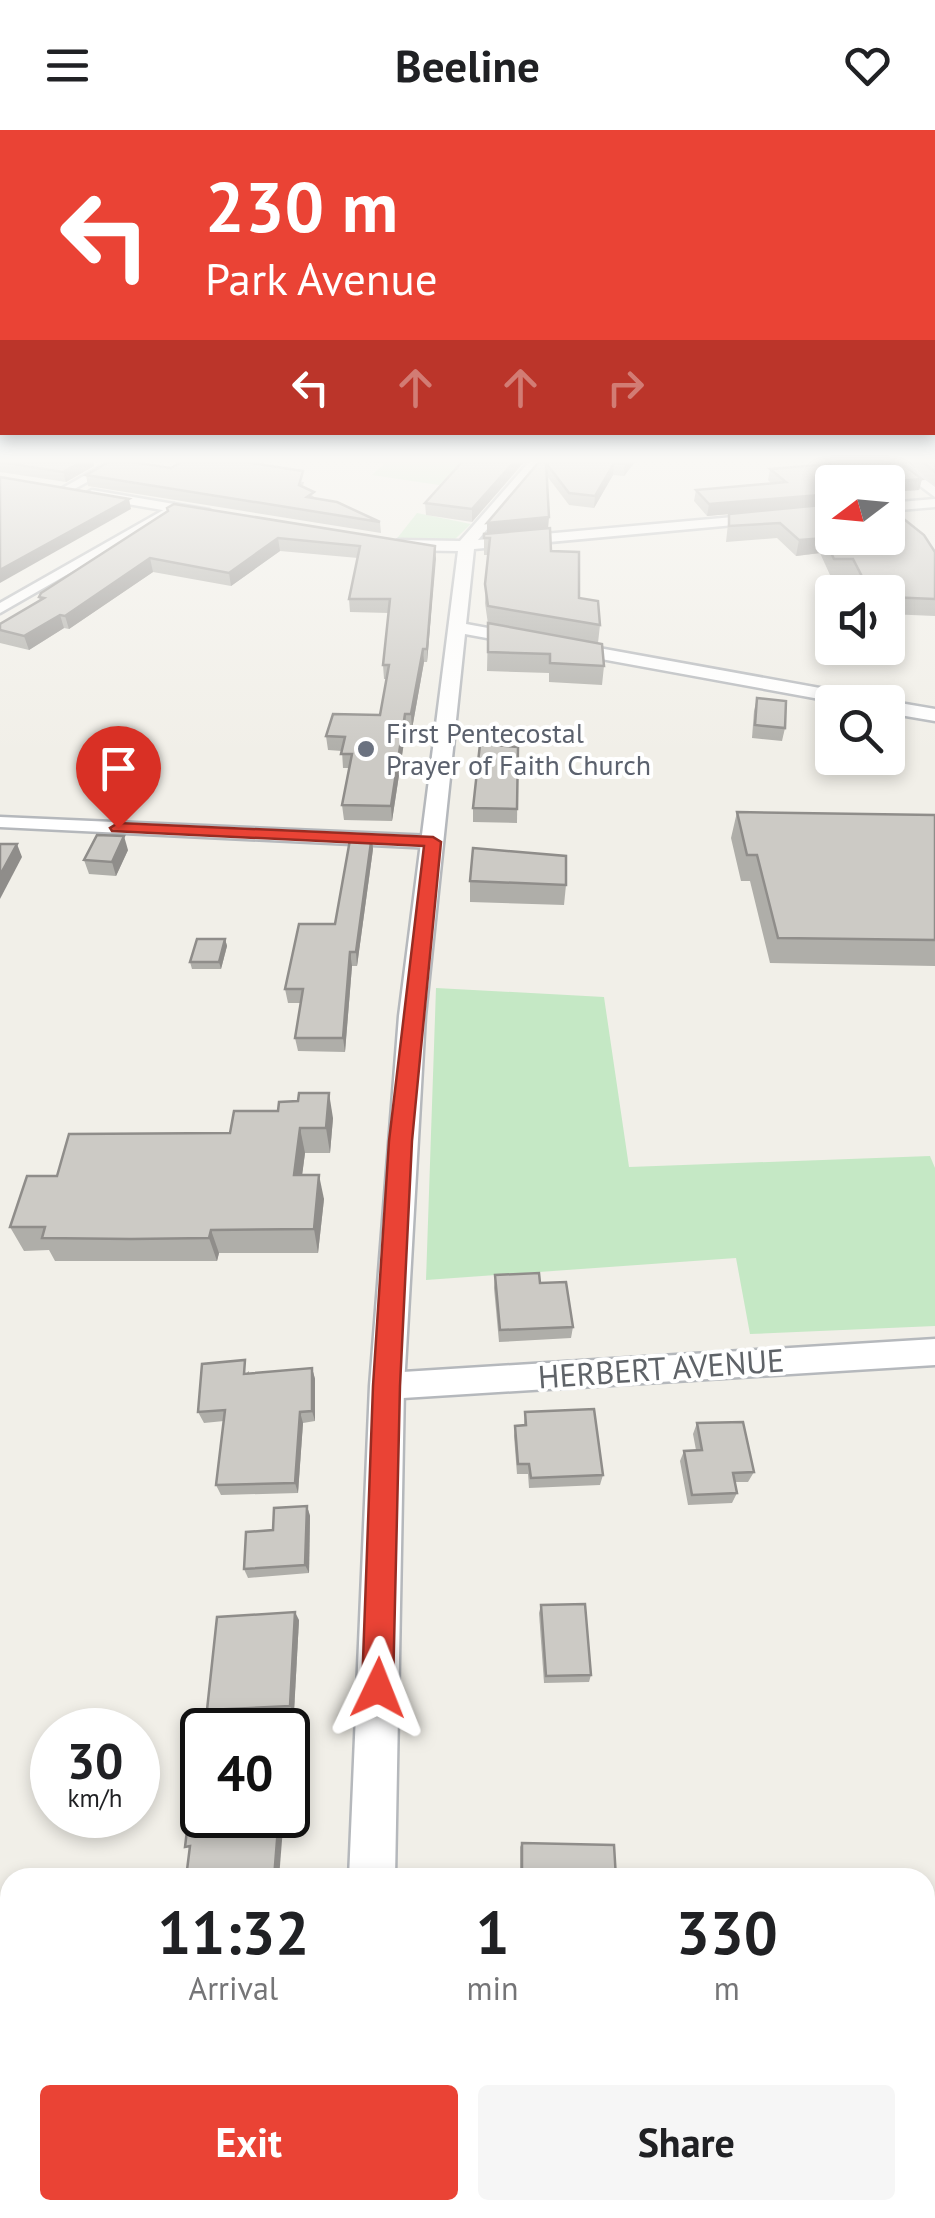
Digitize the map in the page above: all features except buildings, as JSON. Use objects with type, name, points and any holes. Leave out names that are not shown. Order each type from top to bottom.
[{"type":"street","points":[[0,609],[85,559]]},
{"type":"street","points":[[372,1868],[386,1386],[400,1141],[465,559]]},
{"type":"street","points":[[459,628],[815,693]]},
{"type":"street","points":[[905,710],[935,716]]},
{"type":"street","points":[[0,822],[433,842]]},
{"type":"street","name":"HERBERT AVENUE","points":[[386,1386],[935,1352]]},
{"type":"green space","points":[[436,988],[604,997],[629,1167],[930,1156],[935,1168],[935,1326],[750,1334],[736,1258],[426,1280]]},
{"type":"place","name":"First Pentecostal Prayer of Faith Church","points":[[366,749]]},
{"type":"route","points":[[118,828],[433,842],[400,1141],[386,1386],[378,1688]]}]
